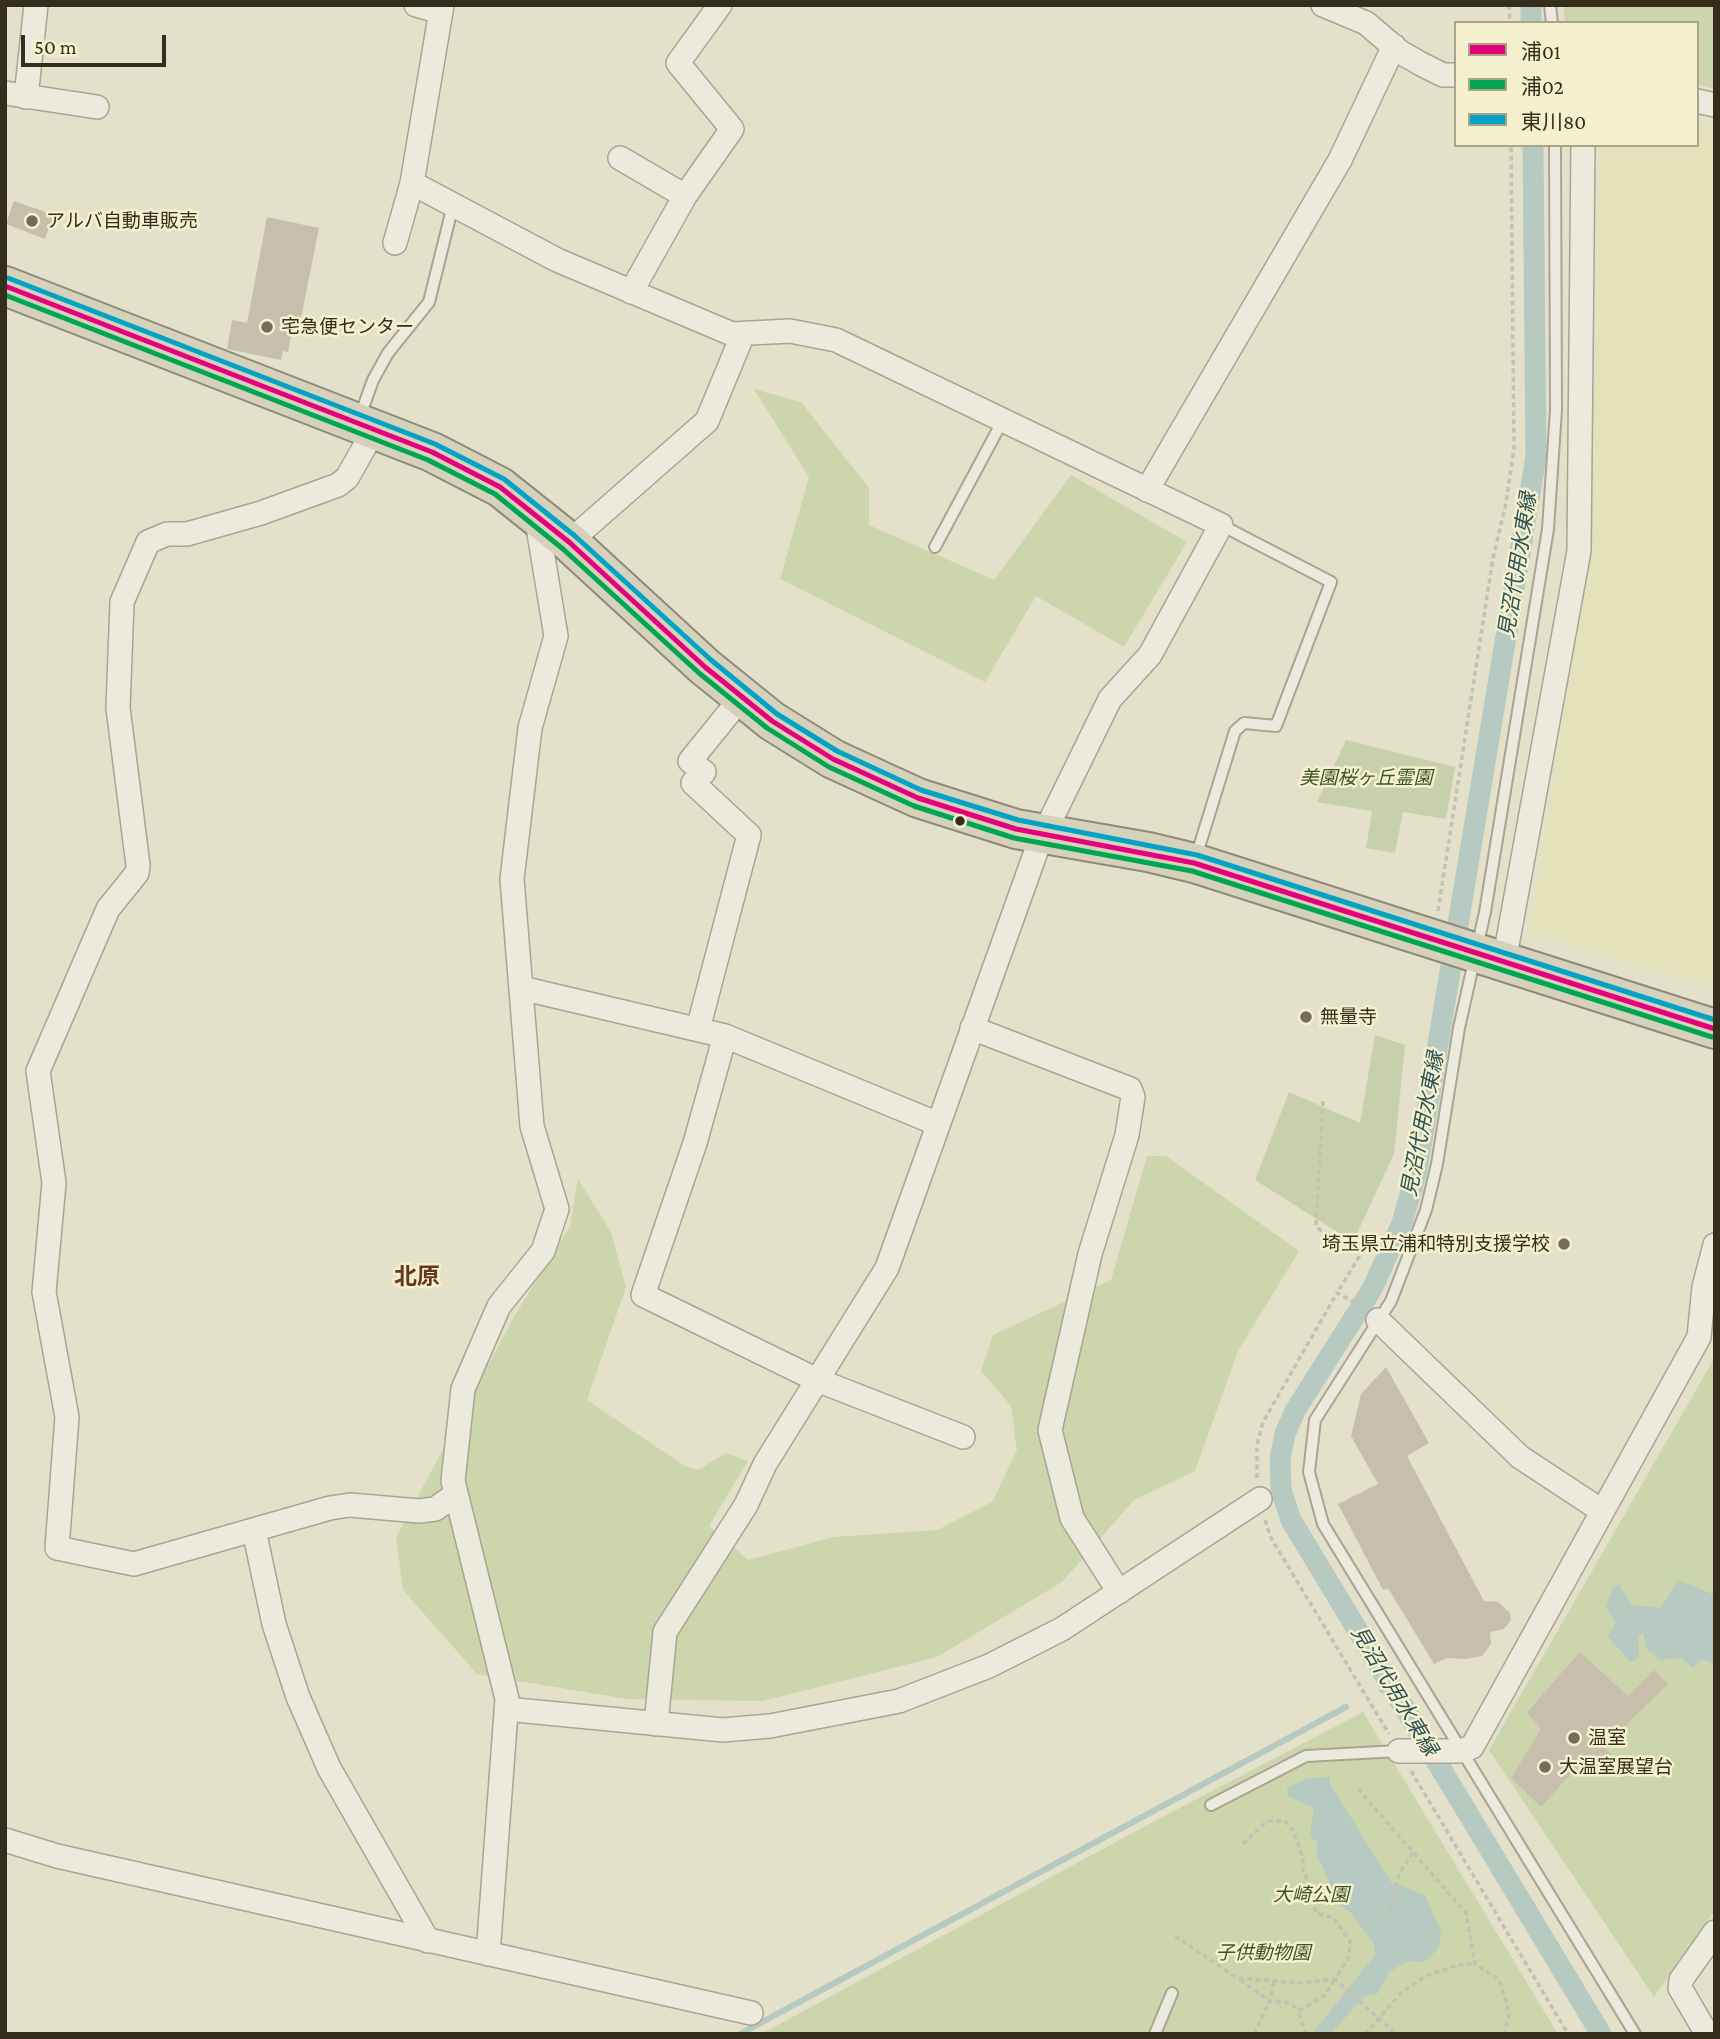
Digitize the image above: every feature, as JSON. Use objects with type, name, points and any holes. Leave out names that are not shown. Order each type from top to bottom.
[{"type":"highway","points":[[5,286],[432,452],[500,487],[569,542],[741,698],[795,738],[918,798],[960,813],[1043,835],[1148,852],[1194,863],[1464,945],[1715,1030]]},
{"type":"street","points":[[36,5],[16,95],[97,107]]},
{"type":"street","points":[[395,243],[412,183],[442,8],[416,5]]},
{"type":"street","points":[[631,292],[685,196],[732,129],[678,63],[720,5]]},
{"type":"street","points":[[1323,5],[1366,23],[1394,46],[1443,75],[1454,75]]},
{"type":"street","points":[[1147,490],[1340,160],[1394,46]]},
{"type":"street","points":[[1464,945],[1499,915],[1579,551],[1583,147]]},
{"type":"street","points":[[620,158],[685,196]]},
{"type":"street","points":[[412,183],[557,260],[732,334],[790,331],[836,340],[1221,525],[1150,655],[1110,699],[1043,835],[887,1268],[765,1464],[746,1506],[665,1632],[656,1724]]},
{"type":"street","points":[[569,542],[707,421],[743,334]]},
{"type":"street","points":[[366,426],[347,478],[338,485],[261,513],[187,534],[167,534],[148,542],[122,602],[118,708],[138,865],[136,873],[108,909],[38,1070],[54,1183],[44,1292],[67,1417],[57,1548],[134,1564],[330,1508],[351,1505],[419,1511],[435,1509],[455,1495]]},
{"type":"street","points":[[488,1954],[507,1699],[453,1481],[463,1389],[499,1306],[543,1251],[557,1209],[532,1126],[512,879],[530,728],[556,636],[536,515]]},
{"type":"street","points":[[698,1030],[748,835],[694,783],[704,772],[690,761],[741,698]]},
{"type":"street","points":[[521,988],[725,1036],[938,1124]]},
{"type":"street","points":[[972,1028],[1130,1089],[1133,1097],[1127,1135],[1090,1254],[1050,1430],[1072,1518],[1119,1592]]},
{"type":"street","points":[[725,1036],[695,1143],[643,1295],[817,1380],[963,1437]]},
{"type":"street","points":[[1399,1751],[1460,1751],[1472,1747],[1699,1337],[1704,1287],[1715,1245]]},
{"type":"street","points":[[1378,1320],[1520,1457],[1602,1511]]},
{"type":"street","points":[[506,1709],[723,1730],[770,1726],[899,1701],[989,1666],[1062,1629],[1260,1499]]},
{"type":"street","points":[[254,1530],[274,1624],[298,1697],[329,1768],[428,1941]]},
{"type":"street","points":[[5,1840],[57,1856],[751,2013]]},
{"type":"street","points":[[1707,2034],[1680,1988],[1681,1980],[1715,1932]]},
{"type":"lane","points":[[1499,915],[1548,529],[1556,410],[1555,147]]},
{"type":"lane","points":[[366,426],[373,380],[388,353],[429,302],[453,205]]},
{"type":"lane","points":[[935,547],[1003,420]]},
{"type":"lane","points":[[1194,863],[1235,731],[1244,723],[1276,726],[1331,582],[1221,525]]},
{"type":"lane","points":[[1464,945],[1426,1210],[1391,1301],[1315,1420],[1308,1472],[1323,1524],[1635,2034]]},
{"type":"lane","points":[[1211,1805],[1306,1756],[1399,1751]]},
{"type":"lane","points":[[1155,2034],[1172,1993]]},
{"type":"path","points":[[1464,945],[1514,448],[1511,147]]},
{"type":"path","points":[[1323,1101],[1316,1225],[1357,1251],[1359,1257],[1281,1386],[1263,1422],[1256,1469],[1260,1499],[1271,1538],[1568,2034]]},
{"type":"path","points":[[1337,1293],[1349,1297]]},
{"type":"path","points":[[1358,1789],[1466,1913],[1475,1964]]},
{"type":"path","points":[[1244,1844],[1267,1821],[1284,1821],[1293,1830],[1303,1858],[1303,1872],[1313,1891],[1316,1913],[1334,1918],[1350,1941],[1349,1957],[1324,1996],[1298,2011]]},
{"type":"path","points":[[1390,1912],[1399,1874],[1412,1852]]},
{"type":"path","points":[[1175,1936],[1270,2001],[1291,2003],[1298,2011],[1306,2034]]},
{"type":"path","points":[[1366,2034],[1401,1993],[1426,1976],[1458,1965],[1475,1964],[1499,1980],[1509,2014],[1504,2034]]},
{"type":"path","points":[[1237,1978],[1274,1982],[1335,1979],[1396,2034]]},
{"type":"path","points":[[1254,2034],[1270,2001],[1274,1982]]},
{"type":"green space","points":[[1563,5],[1715,5],[1715,89],[1699,85],[1699,21],[1565,21]]},
{"type":"green space","points":[[1699,121],[1715,125],[1715,989],[1529,932],[1591,550],[1600,147],[1699,147]]},
{"type":"green space","points":[[754,389],[801,402],[869,488],[869,525],[994,580],[1071,475],[1187,542],[1124,647],[1036,596],[985,682],[780,579],[809,477]]},
{"type":"green space","name":"美園桜ヶ丘霊園","points":[[1346,740],[1455,767],[1446,819],[1403,812],[1395,853],[1366,848],[1372,811],[1317,802]]},
{"type":"green space","points":[[1375,1035],[1405,1045],[1394,1154],[1353,1242],[1255,1180],[1289,1092],[1360,1123]]},
{"type":"green space","points":[[1147,1156],[1166,1156],[1299,1251],[1238,1351],[1195,1471],[1134,1500],[1062,1582],[937,1657],[763,1701],[627,1699],[477,1674],[403,1590],[396,1537],[515,1315],[570,1226],[578,1179],[611,1232],[626,1287],[587,1400],[685,1466],[698,1470],[726,1453],[748,1461],[709,1526],[748,1560],[834,1537],[937,1530],[992,1502],[1017,1450],[1011,1406],[981,1371],[993,1335],[1111,1280]]},
{"type":"green space","points":[[1715,1357],[1715,1910],[1654,1997],[1489,1750]]},
{"type":"green space","name":"大崎公園","points":[[1363,1712],[1558,2034],[761,2034],[1149,1824]]},
{"type":"shaded area","points":[[1678,1580],[1715,1595],[1715,1665],[1702,1659],[1693,1668],[1681,1658],[1660,1660],[1647,1650],[1643,1633],[1638,1635],[1639,1657],[1631,1662],[1608,1637],[1616,1623],[1606,1608],[1613,1587],[1619,1584],[1632,1605],[1661,1608]]},
{"type":"shaded area","points":[[1330,1776],[1330,1784],[1391,1882],[1425,1895],[1442,1933],[1438,1949],[1424,1962],[1408,1961],[1389,1972],[1377,1994],[1364,1997],[1330,2034],[1312,2034],[1375,1955],[1374,1944],[1350,1912],[1339,1904],[1316,1852],[1318,1843],[1310,1836],[1314,1808],[1288,1796],[1287,1788],[1306,1779]]},
{"type":"building","points":[[14,201],[54,215],[45,239],[6,224]]},
{"type":"building","points":[[267,217],[319,228],[298,333],[292,332],[288,352],[283,351],[281,360],[227,349],[232,320],[247,323]]},
{"type":"building","points":[[1386,1367],[1429,1443],[1407,1456],[1484,1601],[1498,1602],[1510,1613],[1511,1620],[1504,1629],[1490,1632],[1491,1644],[1482,1656],[1447,1658],[1434,1664],[1388,1588],[1383,1590],[1338,1504],[1378,1484],[1351,1436],[1361,1394]]},
{"type":"building","name":"温室","points":[[1580,1652],[1628,1696],[1654,1670],[1668,1684],[1603,1747],[1611,1754],[1593,1771],[1583,1760],[1541,1807],[1511,1778],[1541,1729],[1527,1712]]},
{"type":"waterway","name":"見沼代用水東縁","points":[[1531,5],[1531,21]]},
{"type":"waterway","name":"見沼代用水東縁","points":[[1533,147],[1536,457],[1417,1170],[1402,1223],[1372,1289],[1295,1411],[1285,1434],[1280,1458],[1281,1490],[1291,1520],[1601,2034]]},
{"type":"waterway","points":[[1382,1690],[1391,1685]]},
{"type":"waterway","points":[[740,2034],[1346,1707]]},
{"type":"transit line","name":"東川80","points":[[8,278],[435,444],[504,479],[575,536],[711,660],[777,714],[837,751],[921,790],[1018,820],[1197,855],[1715,1020]]},
{"type":"transit line","name":"浦01","points":[[5,286],[432,452],[500,487],[569,542],[705,667],[772,721],[833,759],[918,798],[1016,829],[1194,863],[1715,1029]]},
{"type":"transit line","name":"浦02","points":[[5,295],[428,460],[495,494],[563,549],[699,673],[767,728],[829,767],[914,806],[1014,838],[1192,871],[1712,1037]]},
{"type":"place","name":"アルバ自動車販売","points":[[32,221]]},
{"type":"place","name":"宅急便センター","points":[[267,327]]},
{"type":"place","name":"無量寺","points":[[1306,1017]]},
{"type":"place","name":"埼玉県立浦和特別支援学校","points":[[1564,1244]]},
{"type":"place","name":"温室","points":[[1574,1738]]},
{"type":"place","name":"大温室展望台","points":[[1545,1767]]},
{"type":"district","name":"北原","points":[[417,1277]]},
{"type":"park label","name":"子供動物園","points":[[1263,1953]]}]
